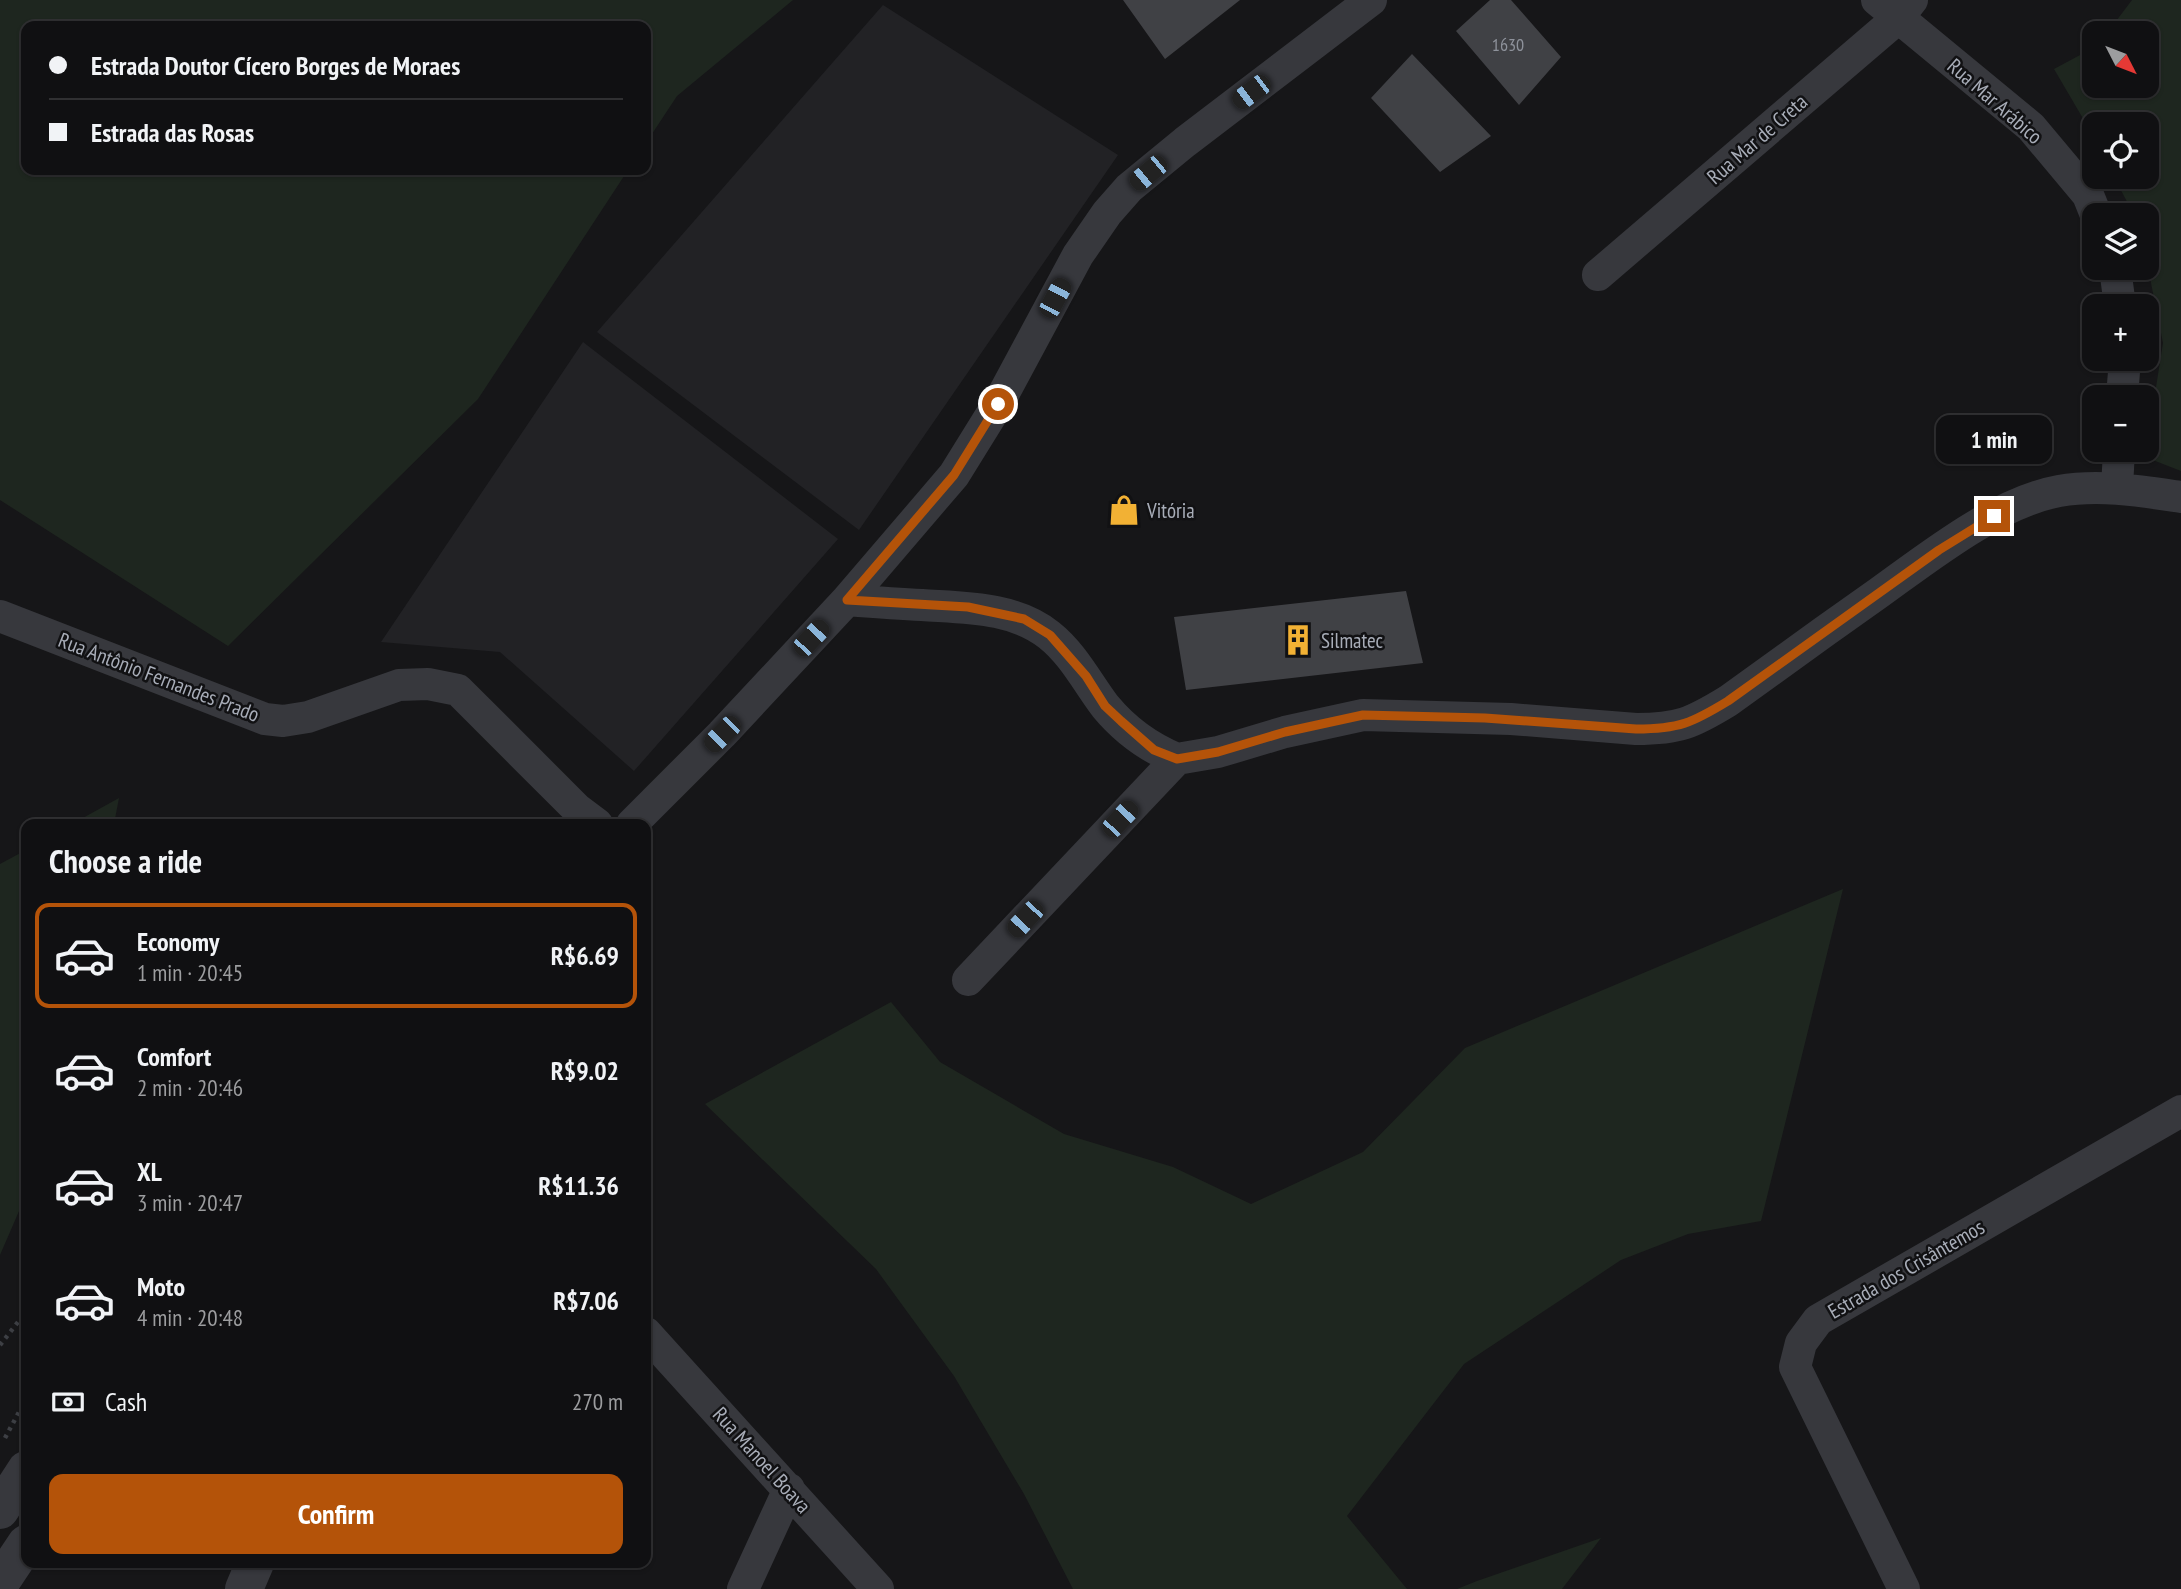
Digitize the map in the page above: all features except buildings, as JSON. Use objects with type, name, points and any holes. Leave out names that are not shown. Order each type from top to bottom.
[{"type":"street","points":[[637,819],[731,724],[847,600],[954,475],[998,404],[1078,255],[1107,213],[1129,188],[1371,0]]},
{"type":"street","name":"Rua Mar Arábico","points":[[1896,6],[2031,127],[2088,195],[2091,203]]},
{"type":"street","name":"Rua Mar de Creta","points":[[1598,275],[1896,6]]},
{"type":"street","points":[[2117,488],[2118,462]]},
{"type":"street","points":[[847,600],[968,607],[1024,619],[1050,635],[1086,676],[1105,706],[1121,721],[1154,750],[1177,759],[1218,752],[1285,732],[1363,715],[1433,715],[1666,729],[1698,719],[1728,701],[1939,550],[1994,516],[2031,498],[2060,491],[2117,488],[2181,497]]},
{"type":"street","name":"Rua Antônio Fernandes Prado","points":[[0,616],[265,719],[283,722],[308,718],[398,685],[428,684],[458,690],[577,809],[590,819]]},
{"type":"street","points":[[968,980],[1177,759]]},
{"type":"street","name":"Estrada dos Crisântemos","points":[[1905,1589],[1795,1367],[1801,1343],[1818,1320],[2181,1111]]},
{"type":"street","name":"Rua Manoel Boava","points":[[651,1337],[878,1589]]},
{"type":"street","points":[[0,1510],[21,1478]]},
{"type":"street","points":[[743,1589],[789,1489]]},
{"type":"street","points":[[0,1583],[21,1552]]},
{"type":"street","points":[[244,1589],[253,1568]]},
{"type":"path","points":[[0,1345],[21,1318]]},
{"type":"path","points":[[0,1446],[21,1408]]},
{"type":"shaded area","points":[[0,0],[793,0],[677,96],[651,135],[651,21],[21,21],[21,175],[625,175],[478,399],[228,646],[0,500]]},
{"type":"shaded area","points":[[2132,0],[2181,0],[2181,471],[2158,462],[2159,385],[2156,385],[2163,343],[2159,323],[2159,294],[2153,294],[2150,280],[2159,280],[2159,203],[2128,203],[2120,189],[2159,189],[2159,112],[2082,112],[2082,117],[2054,69],[2082,54],[2082,98],[2160,98],[2160,21],[2116,21]]},
{"type":"shaded area","points":[[883,5],[1118,155],[859,530],[597,332]]},
{"type":"shaded area","points":[[583,342],[838,539],[634,771],[500,652],[381,642]]},
{"type":"shaded area","points":[[119,798],[115,819],[81,819]]},
{"type":"shaded area","points":[[21,853],[21,1207],[0,1255],[0,864]]},
{"type":"shaded area","points":[[1843,889],[1761,1221],[1688,1234],[1621,1260],[1464,1364],[1347,1516],[1407,1589],[1073,1589],[1024,1494],[954,1376],[876,1269],[705,1104],[891,1002],[940,1062],[1064,1134],[1173,1167],[1251,1204],[1363,1152],[1465,1048]]},
{"type":"shaded area","points":[[1601,1538],[1562,1589],[1457,1589],[1477,1581]]},
{"type":"place","name":"Vitória","points":[[1124,510]]},
{"type":"place","name":"Silmatec","points":[[1298,640]]},
{"type":"route","points":[[998,404],[954,475],[847,600],[968,607],[1024,619],[1050,635],[1086,676],[1105,706],[1121,721],[1154,750],[1177,759],[1218,752],[1285,732],[1363,715],[1433,715],[1666,729],[1698,719],[1728,701],[1939,550],[1994,516]]}]
